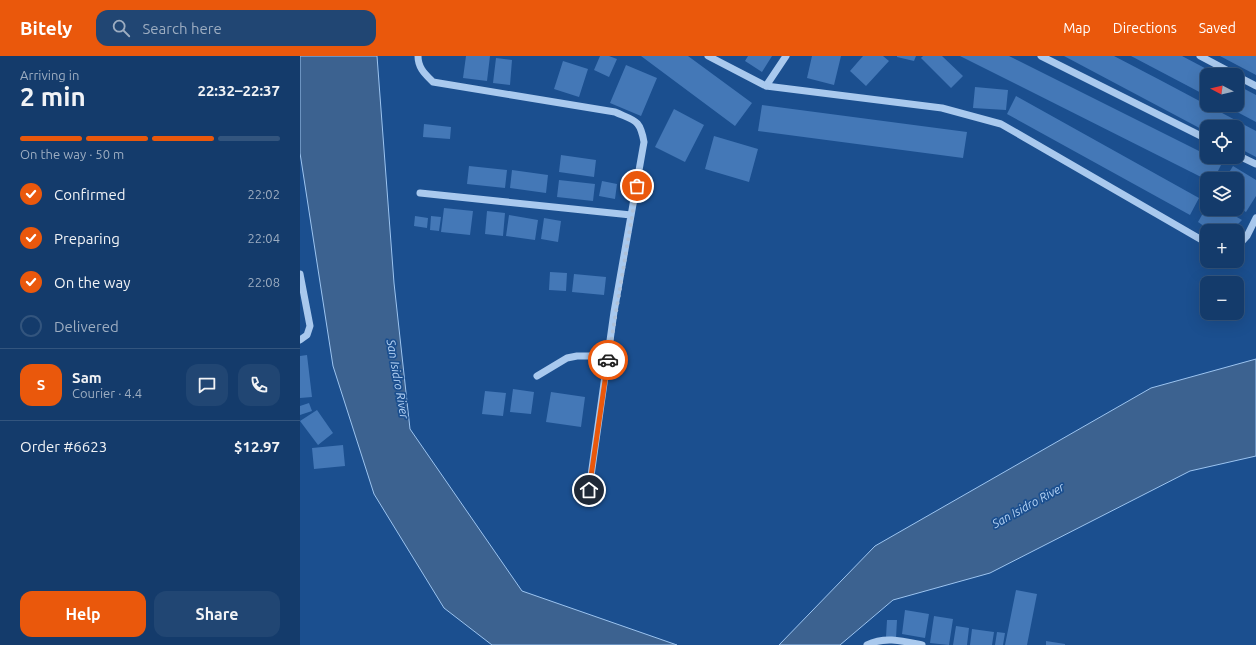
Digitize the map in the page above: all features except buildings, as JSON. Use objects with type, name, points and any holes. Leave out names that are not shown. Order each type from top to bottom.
[{"type":"street","points":[[418,56],[418,63],[424,73],[433,82],[615,112],[635,121],[642,127],[644,142],[608,356],[589,490]]},
{"type":"street","points":[[708,56],[766,86],[942,108],[1001,124],[1200,239]]},
{"type":"street","points":[[766,86],[786,56]]},
{"type":"street","points":[[1041,56],[1200,136]]},
{"type":"street","points":[[1200,56],[1223,68]]},
{"type":"street","points":[[1244,79],[1256,86]]},
{"type":"street","points":[[1244,158],[1256,164]]},
{"type":"street","points":[[420,193],[631,215]]},
{"type":"street","points":[[1244,239],[1256,218]]},
{"type":"street","points":[[300,274],[310,326],[307,335],[300,340]]},
{"type":"street","points":[[537,376],[567,358],[577,356],[608,356]]},
{"type":"street","points":[[867,645],[876,641],[890,640],[922,645]]},
{"type":"water","name":"San Isidro River","points":[[300,56],[377,56],[394,283],[410,429],[522,591],[677,645],[492,645],[444,608],[374,494],[333,366],[300,153]]},
{"type":"water","name":"San Isidro River","points":[[1256,359],[1256,456],[1190,471],[990,573],[893,600],[840,645],[779,645],[875,546],[1151,388]]},
{"type":"way so far","points":[[608,360],[614,312],[637,186]]},
{"type":"route","points":[[589,490],[608,360]]}]
